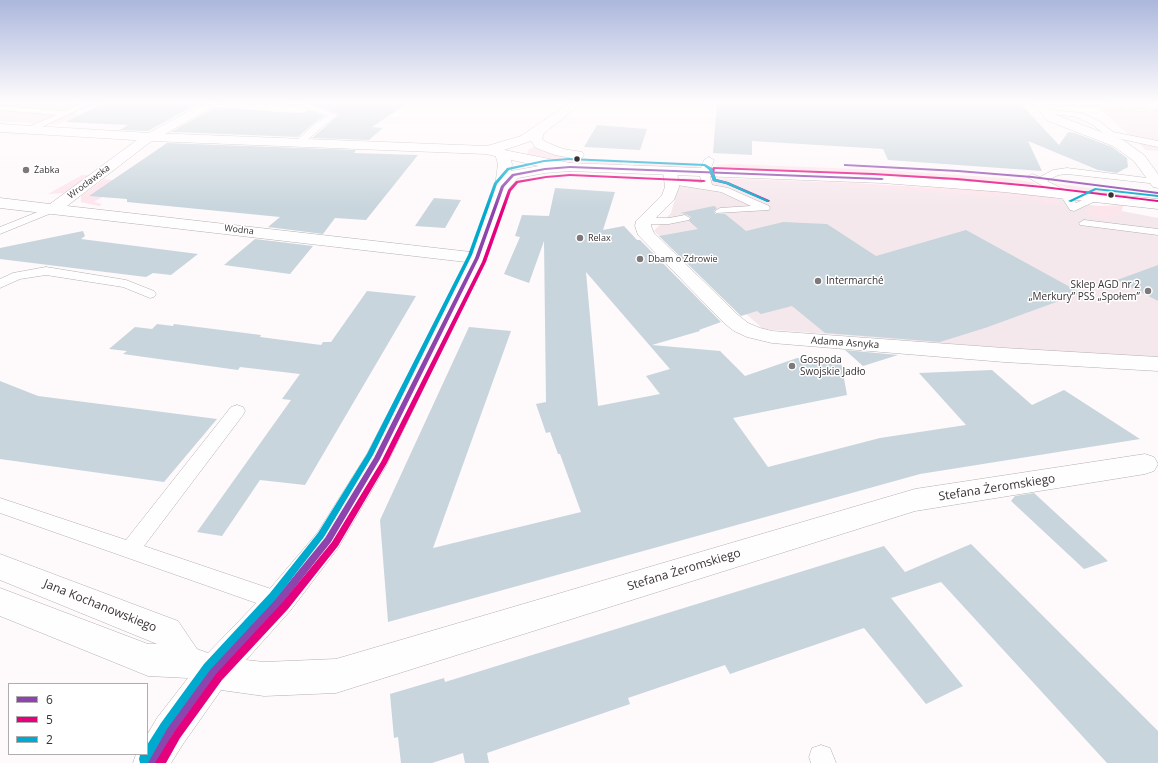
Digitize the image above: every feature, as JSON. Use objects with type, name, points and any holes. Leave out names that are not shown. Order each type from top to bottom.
[{"type":"street","points":[[147,137],[486,150],[538,162],[570,167],[671,176],[707,166],[873,166],[1157,186]]},
{"type":"street","name":"Wrocławska","points":[[55,208],[139,144],[151,137]]},
{"type":"street","points":[[486,150],[509,145],[529,137]]},
{"type":"street","points":[[537,137],[536,139],[541,145],[560,152],[586,155],[1065,194],[1158,204]]},
{"type":"street","points":[[1101,137],[1118,143],[1139,158],[1157,186]]},
{"type":"street","points":[[151,763],[170,731],[199,667],[278,601],[328,540],[377,460],[477,258],[502,187],[505,164],[502,154]]},
{"type":"street","points":[[502,187],[513,175],[545,169],[570,167]]},
{"type":"street","points":[[644,221],[669,197],[672,187],[671,176]]},
{"type":"street","name":"Wodna","points":[[0,202],[477,258]]},
{"type":"street","name":"Adama Asnyka","points":[[644,221],[643,226],[646,235],[731,319],[741,327],[754,333],[772,337],[1004,355],[1158,364]]},
{"type":"street","name":"Stefana Żeromskiego","points":[[199,667],[264,679],[336,676],[915,500],[1152,464]]},
{"type":"street","name":"Jana Kochanowskiego","points":[[0,567],[167,632],[199,667]]},
{"type":"street","points":[[0,602],[148,660],[199,667]]},
{"type":"lane","points":[[299,143],[307,137]]},
{"type":"lane","points":[[1127,137],[1158,144]]},
{"type":"lane","points":[[707,166],[708,187]]},
{"type":"lane","points":[[671,176],[724,190],[764,208],[720,210]]},
{"type":"lane","points":[[1038,178],[1065,194],[1074,208],[1096,197]]},
{"type":"lane","name":"Wrocławska","points":[[0,231],[55,208]]},
{"type":"lane","points":[[644,221],[685,218]]},
{"type":"lane","points":[[1084,223],[1158,232]]},
{"type":"lane","points":[[0,284],[18,276],[46,271],[126,284],[150,294]]},
{"type":"lane","points":[[130,550],[237,411]]},
{"type":"lane","points":[[0,505],[278,601]]},
{"type":"shaded area","points":[[1131,137],[1158,137],[1158,151],[1146,150]]},
{"type":"shaded area","points":[[534,147],[545,152],[572,158],[622,160],[622,165],[570,162],[527,154],[529,149]]},
{"type":"shaded area","points":[[634,161],[698,164],[696,168],[633,166]]},
{"type":"shaded area","points":[[734,164],[883,170],[1005,178],[1032,182],[1038,185],[871,175],[713,169],[718,165]]},
{"type":"shaded area","points":[[82,175],[90,175],[66,193],[48,194]]},
{"type":"shaded area","points":[[681,178],[839,183],[1054,198],[1158,218],[1158,360],[763,329],[654,231],[671,213]]},
{"type":"shaded area","points":[[715,178],[855,183],[989,191],[1051,196],[1060,201],[1057,204],[1041,205],[1044,200],[747,180],[737,186],[725,184]]},
{"type":"shaded area","points":[[104,179],[128,182],[94,202],[102,204],[99,206],[81,202],[81,196]]},
{"type":"shaded area","points":[[1052,183],[1114,191],[1117,195],[1077,191]]},
{"type":"shaded area","points":[[1123,205],[1121,216],[1107,215],[1111,221],[1090,215],[1086,210],[1096,206]]},
{"type":"building","points":[[314,137],[373,137],[369,140],[312,138]]},
{"type":"building","points":[[590,137],[644,137],[640,150],[584,147]]},
{"type":"building","points":[[714,137],[1051,137],[1059,145],[1065,137],[1085,137],[1112,147],[1127,158],[1128,167],[1117,173],[1098,170],[1028,141],[1042,171],[888,160],[883,149],[752,141],[752,155],[713,153]]},
{"type":"building","points":[[167,143],[356,150],[354,153],[418,155],[366,220],[335,218],[323,234],[268,227],[280,217],[127,202],[127,199],[89,196]]},
{"type":"building","points":[[555,188],[615,192],[603,230],[624,226],[637,240],[640,240],[721,322],[699,330],[700,331],[652,345],[720,351],[745,376],[797,358],[841,362],[847,395],[733,418],[768,467],[880,438],[966,425],[919,373],[992,370],[1032,405],[1064,390],[1140,439],[920,474],[388,622],[380,520],[469,327],[511,331],[433,548],[581,512],[560,454],[558,454],[550,432],[546,433],[536,404],[546,402],[544,241],[529,283],[504,274],[520,237],[515,236],[522,215],[549,216]],"holes":[[[586,272],[670,369],[646,376],[660,394],[598,406]]]},
{"type":"building","points":[[434,198],[461,200],[445,228],[415,226]]},
{"type":"building","points":[[714,206],[717,208],[714,211],[715,214],[725,214],[746,231],[783,222],[827,224],[876,256],[966,230],[1081,293],[985,328],[940,342],[825,333],[792,306],[761,314],[757,311],[741,316],[659,236],[698,229],[689,221],[691,217],[680,213]]},
{"type":"building","points":[[83,231],[85,236],[81,239],[198,254],[171,275],[153,273],[146,277],[0,259],[0,248]]},
{"type":"building","points":[[255,239],[313,246],[290,274],[224,265]]},
{"type":"building","name":"Sklep AGD nr 2 „Merkury” PSS „Społem”","points":[[1158,265],[1158,301],[1117,280]]},
{"type":"building","points":[[367,291],[416,296],[305,485],[260,480],[222,536],[197,532],[291,400],[282,399],[300,374],[240,367],[238,370],[123,354],[127,351],[109,349],[135,327],[152,329],[157,324],[173,326],[174,324],[261,335],[260,337],[321,345],[323,342],[331,342]]},
{"type":"building","points":[[845,350],[898,355],[863,366]]},
{"type":"building","points":[[0,381],[38,396],[217,419],[164,482],[0,459]]},
{"type":"building","points":[[1034,493],[1108,561],[1084,569],[1011,501],[1015,496]]},
{"type":"building","points":[[971,544],[1158,731],[1158,763],[1107,763],[941,582],[891,598],[963,686],[926,704],[864,628],[730,674],[725,665],[628,698],[630,704],[487,753],[489,763],[465,763],[463,753],[432,763],[401,763],[398,737],[394,738],[390,694],[444,678],[445,682],[884,546],[905,572]]},
{"type":"transit line","name":"2","points":[[148,752],[164,726],[207,667],[273,596],[321,535],[370,455],[470,255],[495,184],[508,169],[544,161],[569,159],[705,165],[711,169],[714,180],[727,183],[768,201]]},
{"type":"transit line","name":"6","points":[[845,165],[958,171],[1032,177],[1158,193]]},
{"type":"transit line","name":"6","points":[[151,763],[170,731],[213,672],[279,601],[328,540],[377,459],[477,258],[502,187],[513,175],[545,169],[570,167],[882,179]]},
{"type":"transit line","name":"5","points":[[768,201],[727,183],[714,180],[712,173],[714,168],[957,179],[1043,187],[1157,201]]},
{"type":"transit line","name":"5","points":[[160,763],[177,735],[219,677],[285,606],[335,544],[384,463],[484,262],[509,191],[517,182],[570,175],[704,181]]},
{"type":"transit line","name":"2","points":[[1070,201],[1095,189],[1158,196]]},
{"type":"transit line","name":"2","points":[[144,759],[146,755]]},
{"type":"place","name":"Żabka","points":[[26,170]]},
{"type":"place","name":"Relax","points":[[580,238]]},
{"type":"place","name":"Dbam o Zdrowie","points":[[640,259]]},
{"type":"place","name":"Intermarché","points":[[818,281]]},
{"type":"place","name":"Sklep AGD nr 2 „Merkury” PSS „Społem”","points":[[1148,291]]},
{"type":"place","name":"Gospoda Swojskie Jadło","points":[[792,366]]}]
